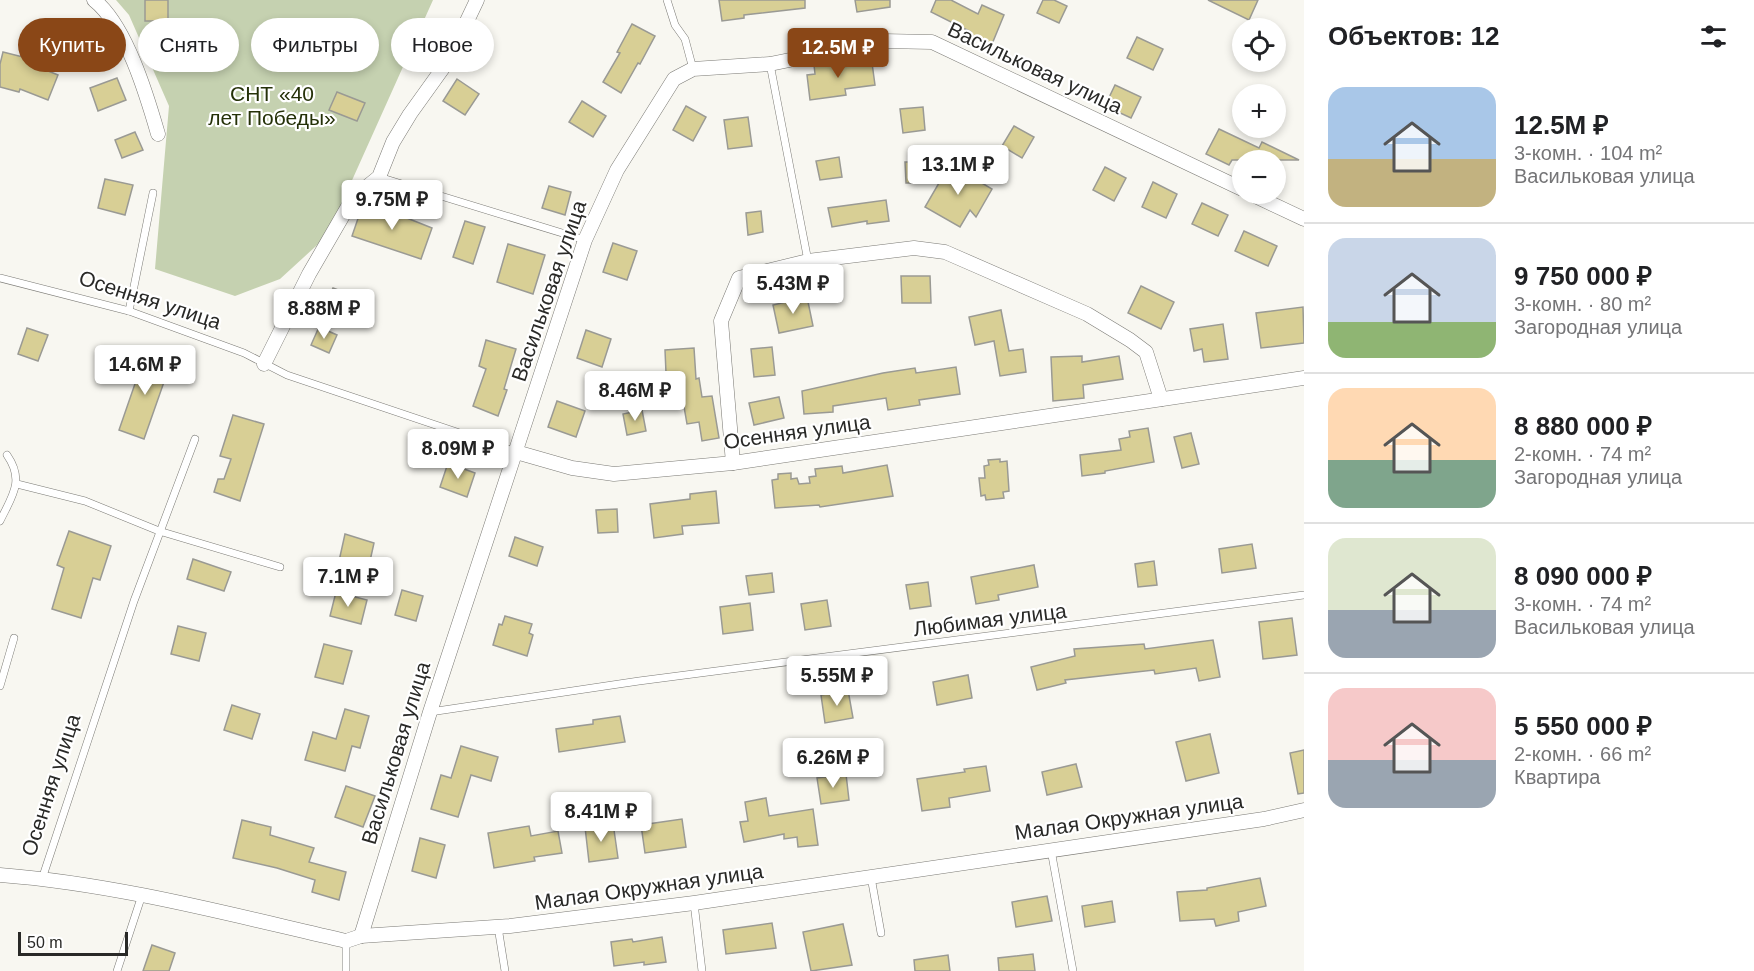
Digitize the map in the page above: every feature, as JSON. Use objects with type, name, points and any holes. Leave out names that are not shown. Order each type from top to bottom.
[{"type":"street","points":[[94,0],[103,6],[118,28],[145,89],[158,134]]},
{"type":"street","points":[[264,364],[309,274],[353,198],[378,177],[393,142],[448,61],[477,0]]},
{"type":"street","name":"Васильковая улица","points":[[361,936],[430,711],[585,240],[617,170],[674,79],[693,69],[770,64],[883,41],[932,42],[1232,184]]},
{"type":"street","points":[[1272,204],[1304,219]]},
{"type":"street","points":[[733,463],[722,321],[739,278],[808,261],[914,248],[945,252],[1087,314],[1130,340],[1146,352],[1161,399]]},
{"type":"street","name":"Осенняя улица","points":[[516,452],[572,468],[614,474],[733,463],[1304,378]]},
{"type":"street","name":"Малая Окружная улица","points":[[0,876],[42,879],[142,895],[346,940],[361,936],[498,927],[694,903],[1264,819],[1304,810]]},
{"type":"lane","points":[[667,0],[675,25],[685,39],[693,69]]},
{"type":"lane","points":[[770,64],[808,261]]},
{"type":"lane","points":[[378,177],[585,240]]},
{"type":"lane","points":[[129,310],[153,192]]},
{"type":"lane","name":"Осенняя улица","points":[[0,278],[129,310],[244,353],[287,375],[516,452]]},
{"type":"lane","name":"Осенняя улица","points":[[42,879],[134,601],[195,439]]},
{"type":"lane","points":[[0,521],[17,484],[14,466],[7,455]]},
{"type":"lane","points":[[17,484],[85,501],[159,531],[280,567]]},
{"type":"lane","name":"Любимая улица","points":[[430,711],[639,681],[1304,595]]},
{"type":"lane","points":[[0,686],[14,638]]},
{"type":"lane","points":[[1051,850],[1073,971]]},
{"type":"lane","points":[[871,877],[881,933]]},
{"type":"lane","points":[[117,971],[142,895]]},
{"type":"lane","points":[[694,903],[702,971]]},
{"type":"lane","points":[[498,927],[505,971]]},
{"type":"lane","points":[[346,940],[346,971]]},
{"type":"green space","name":"СНТ «40 лет Победы»","points":[[116,0],[433,0],[425,18],[391,18],[391,72],[401,72],[327,236],[280,279],[235,296],[155,269],[169,106],[154,72],[239,72],[239,18],[138,18],[138,35],[129,15]]},
{"type":"building","points":[[145,0],[168,0],[168,18],[145,18]]},
{"type":"building","points":[[719,0],[805,0],[805,8],[744,15],[744,18],[722,21]]},
{"type":"building","points":[[855,0],[890,0],[890,7],[857,12]]},
{"type":"building","points":[[936,0],[951,0],[978,14],[982,5],[1004,15],[992,44],[970,35],[971,32],[931,12]]},
{"type":"building","points":[[1043,0],[1054,0],[1067,6],[1059,23],[1037,13]]},
{"type":"building","points":[[1208,0],[1258,0],[1250,18],[1245,18]]},
{"type":"building","points":[[632,24],[655,36],[621,93],[603,82],[620,53],[617,52]]},
{"type":"building","points":[[1137,37],[1163,49],[1153,70],[1127,58]]},
{"type":"building","points":[[3,52],[18,56],[18,72],[51,72],[58,75],[48,100],[20,89],[19,92],[0,87],[0,64]]},
{"type":"building","points":[[842,62],[842,67],[872,63],[875,85],[845,89],[846,95],[810,100],[807,75],[815,74],[814,65]]},
{"type":"building","points":[[117,78],[126,100],[98,111],[90,88]]},
{"type":"building","points":[[457,79],[479,94],[465,115],[443,101]]},
{"type":"building","points":[[1115,85],[1141,97],[1131,118],[1105,106]]},
{"type":"building","points":[[337,92],[365,103],[357,121],[329,110]]},
{"type":"building","points":[[582,101],[606,116],[593,137],[569,122]]},
{"type":"building","points":[[686,106],[706,117],[693,141],[673,130]]},
{"type":"building","points":[[923,107],[925,130],[903,133],[900,109]]},
{"type":"building","points":[[748,117],[752,146],[728,149],[724,120]]},
{"type":"building","points":[[1014,126],[1034,137],[1022,158],[1002,146]]},
{"type":"building","points":[[1219,129],[1232,135],[1232,138],[1238,138],[1259,148],[1262,142],[1278,150],[1232,150],[1232,160],[1229,165],[1206,154]]},
{"type":"building","points":[[135,132],[143,150],[122,158],[115,140]]},
{"type":"building","points":[[1286,154],[1299,160],[1286,160]]},
{"type":"building","points":[[839,157],[842,177],[820,180],[816,161]]},
{"type":"building","points":[[905,162],[930,162],[930,183],[906,183]]},
{"type":"building","points":[[950,164],[992,189],[976,217],[970,210],[960,227],[925,207]]},
{"type":"building","points":[[1105,167],[1126,178],[1114,201],[1093,190]]},
{"type":"building","points":[[105,179],[133,185],[125,215],[98,208]]},
{"type":"building","points":[[1153,182],[1177,194],[1166,218],[1142,207]]},
{"type":"building","points":[[549,186],[571,192],[565,215],[542,208]]},
{"type":"building","points":[[886,200],[889,221],[867,224],[867,221],[832,227],[828,208]]},
{"type":"building","points":[[364,201],[432,228],[421,259],[352,236]]},
{"type":"building","points":[[1202,203],[1228,215],[1218,236],[1192,224]]},
{"type":"building","points":[[761,211],[763,232],[748,235],[746,213]]},
{"type":"building","points":[[465,221],[485,227],[473,264],[453,257]]},
{"type":"building","points":[[1244,231],[1277,246],[1268,266],[1235,251]]},
{"type":"building","points":[[613,243],[637,251],[627,280],[603,272]]},
{"type":"building","points":[[508,244],[545,255],[533,294],[497,282]]},
{"type":"building","points":[[901,276],[930,276],[931,303],[902,303]]},
{"type":"building","points":[[1141,286],[1174,302],[1161,329],[1128,313]]},
{"type":"building","points":[[333,288],[351,295],[343,313],[326,305]]},
{"type":"building","points":[[807,297],[813,326],[779,333],[773,305]]},
{"type":"building","points":[[1303,307],[1304,343],[1261,348],[1256,313]]},
{"type":"building","points":[[1001,310],[1009,351],[1023,349],[1026,372],[1000,376],[994,341],[975,345],[969,317]]},
{"type":"building","points":[[1223,324],[1228,359],[1204,362],[1202,349],[1194,351],[1190,329]]},
{"type":"building","points":[[319,327],[337,335],[329,353],[311,345]]},
{"type":"building","points":[[27,328],[48,335],[38,361],[18,354]]},
{"type":"building","points":[[586,330],[611,339],[602,367],[577,358]]},
{"type":"building","points":[[486,340],[516,349],[504,389],[507,390],[498,416],[473,406],[486,369],[479,366]]},
{"type":"building","points":[[772,347],[775,375],[754,377],[751,349]]},
{"type":"building","points":[[694,348],[696,379],[699,378],[702,397],[712,396],[719,438],[702,441],[699,422],[687,424],[678,372],[666,373],[665,350]]},
{"type":"building","points":[[146,352],[171,362],[144,439],[119,430]]},
{"type":"building","points":[[1082,356],[1082,362],[1119,356],[1123,379],[1083,385],[1084,398],[1053,401],[1051,357]]},
{"type":"building","points":[[956,367],[960,394],[919,400],[920,405],[888,410],[886,398],[833,406],[833,412],[804,414],[802,391],[915,368],[916,373]]},
{"type":"building","points":[[779,397],[784,418],[754,425],[749,403]]},
{"type":"building","points":[[557,401],[585,411],[576,437],[548,427]]},
{"type":"building","points":[[642,410],[646,431],[627,435],[623,414]]},
{"type":"building","points":[[233,415],[264,424],[240,501],[214,492],[218,479],[224,479],[231,459],[220,456]]},
{"type":"building","points":[[1148,428],[1154,462],[1082,476],[1080,455],[1121,450],[1119,439],[1130,437],[1129,431]]},
{"type":"building","points":[[1191,433],[1199,464],[1182,468],[1174,437]]},
{"type":"building","points":[[1000,459],[1000,462],[1007,461],[1009,491],[1003,492],[1004,498],[986,500],[985,495],[981,496],[979,478],[985,478],[984,466],[989,465],[988,460]]},
{"type":"building","points":[[448,463],[475,473],[467,497],[440,487]]},
{"type":"building","points":[[887,465],[893,496],[820,507],[819,505],[775,508],[772,480],[778,479],[778,474],[791,473],[791,479],[797,478],[799,484],[810,483],[809,477],[816,476],[815,469],[842,466],[843,473]]},
{"type":"building","points":[[716,491],[719,523],[682,526],[683,534],[654,538],[650,504],[690,499],[690,494]]},
{"type":"building","points":[[617,509],[618,532],[598,533],[596,510]]},
{"type":"building","points":[[69,531],[111,546],[100,580],[93,578],[81,618],[52,609],[64,568],[57,565]]},
{"type":"building","points":[[345,534],[374,543],[368,570],[339,561]]},
{"type":"building","points":[[515,537],[543,547],[537,566],[509,556]]},
{"type":"building","points":[[1252,544],[1256,568],[1222,573],[1219,549]]},
{"type":"building","points":[[193,559],[231,572],[224,591],[187,579]]},
{"type":"building","points":[[1154,561],[1157,585],[1138,587],[1135,564]]},
{"type":"building","points":[[1034,565],[1038,587],[998,595],[999,600],[976,604],[971,577]]},
{"type":"building","points":[[772,573],[774,592],[749,595],[746,576]]},
{"type":"building","points":[[928,582],[931,606],[910,609],[906,585]]},
{"type":"building","points":[[402,590],[423,596],[416,621],[395,615]]},
{"type":"building","points":[[336,592],[367,600],[361,624],[330,616]]},
{"type":"building","points":[[827,600],[831,626],[805,630],[801,604]]},
{"type":"building","points":[[750,603],[753,630],[723,634],[720,607]]},
{"type":"building","points":[[505,616],[532,624],[529,633],[533,635],[527,656],[493,645],[499,624],[502,625]]},
{"type":"building","points":[[1292,618],[1297,655],[1263,659],[1259,622]]},
{"type":"building","points":[[178,626],[206,633],[199,661],[171,654]]},
{"type":"building","points":[[1213,640],[1220,677],[1199,681],[1196,668],[1155,674],[1154,670],[1065,680],[1066,683],[1037,690],[1031,667],[1075,656],[1074,649],[1144,644],[1145,649]]},
{"type":"building","points":[[324,644],[352,651],[343,684],[315,677]]},
{"type":"building","points":[[968,675],[972,698],[937,705],[933,682]]},
{"type":"building","points":[[848,690],[853,718],[825,723],[821,695]]},
{"type":"building","points":[[232,705],[260,714],[252,739],[224,730]]},
{"type":"building","points":[[345,709],[369,716],[360,748],[352,746],[345,771],[305,760],[313,732],[336,739]]},
{"type":"building","points":[[620,716],[625,742],[559,752],[556,729],[593,724],[593,720]]},
{"type":"building","points":[[1210,734],[1219,773],[1186,781],[1176,742]]},
{"type":"building","points":[[461,746],[498,757],[491,781],[471,775],[458,817],[431,809],[441,775],[451,778]]},
{"type":"building","points":[[1304,750],[1304,793],[1298,794],[1290,753]]},
{"type":"building","points":[[1076,764],[1082,787],[1047,795],[1042,772]]},
{"type":"building","points":[[986,766],[990,791],[949,798],[950,807],[922,811],[917,779],[965,772],[964,769]]},
{"type":"building","points":[[846,774],[849,800],[821,804],[817,778]]},
{"type":"building","points":[[346,786],[375,796],[363,827],[335,817]]},
{"type":"building","points":[[766,798],[769,816],[813,809],[818,845],[798,847],[797,837],[784,839],[784,834],[744,842],[740,822],[748,821],[745,802]]},
{"type":"building","points":[[682,819],[686,847],[645,853],[641,825]]},
{"type":"building","points":[[242,820],[271,827],[270,835],[314,848],[309,862],[346,872],[339,900],[312,892],[315,880],[233,858]]},
{"type":"building","points":[[613,823],[618,858],[589,862],[585,827]]},
{"type":"building","points":[[529,826],[531,836],[558,831],[562,853],[534,857],[535,861],[494,868],[488,833]]},
{"type":"building","points":[[420,838],[445,845],[436,878],[412,871]]},
{"type":"building","points":[[1260,878],[1266,906],[1238,912],[1239,921],[1216,926],[1214,919],[1180,921],[1177,892],[1207,890],[1207,888]]},
{"type":"building","points":[[1047,896],[1052,921],[1016,927],[1012,902]]},
{"type":"building","points":[[1112,901],[1115,922],[1085,927],[1082,906]]},
{"type":"building","points":[[772,923],[776,948],[726,954],[723,930]]},
{"type":"building","points":[[843,924],[852,965],[811,971],[803,932]]},
{"type":"building","points":[[662,937],[666,962],[614,966],[611,942],[632,939],[633,942]]},
{"type":"building","points":[[152,945],[175,953],[169,971],[143,971]]},
{"type":"building","points":[[1033,954],[1035,971],[999,971],[998,958]]},
{"type":"building","points":[[948,955],[950,971],[915,971],[914,960]]}]
